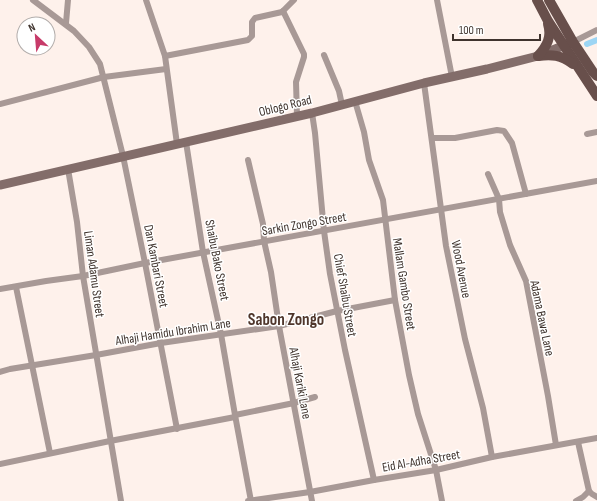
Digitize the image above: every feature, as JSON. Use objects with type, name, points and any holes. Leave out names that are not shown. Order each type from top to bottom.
[{"type":"main road","points":[[537,0],[563,46],[597,96]]},
{"type":"main road","points":[[549,0],[573,42],[597,76]]},
{"type":"main road","points":[[538,56],[544,49],[549,39],[550,29],[548,21]]},
{"type":"main road","name":"Oblogo Road","points":[[0,185],[312,113],[424,83],[538,56],[573,42]]},
{"type":"main road","points":[[563,46],[573,52],[597,83]]},
{"type":"main road","points":[[538,56],[553,54],[561,56],[577,67]]},
{"type":"street","name":"Dan Kambari Street","points":[[33,0],[66,23],[74,31],[98,60],[104,77],[146,263],[178,429]]},
{"type":"street","points":[[66,23],[68,0]]},
{"type":"street","points":[[146,0],[165,56],[177,144]]},
{"type":"street","points":[[165,56],[248,40],[252,36],[252,22],[255,18],[277,14],[283,11],[294,0]]},
{"type":"street","points":[[437,0],[452,77]]},
{"type":"street","points":[[283,11],[303,51],[304,57],[296,82],[297,116]]},
{"type":"street","points":[[573,42],[597,30]]},
{"type":"street","points":[[324,55],[339,91],[342,105]]},
{"type":"street","points":[[0,104],[104,77],[166,69]]},
{"type":"street","name":"Wood Avenue","points":[[424,83],[446,246],[459,313],[483,408],[492,457]]},
{"type":"street","name":"Mallam Gambo Street","points":[[355,101],[364,132],[369,160],[382,200],[395,300],[403,335],[409,375],[418,414],[436,470],[442,501]]},
{"type":"street","name":"Chief Shaibu Street","points":[[312,113],[330,274],[374,480]]},
{"type":"street","points":[[432,138],[455,138],[497,130],[504,131],[512,143],[526,194]]},
{"type":"street","points":[[587,134],[597,132]]},
{"type":"street","name":"Shaibu Bako Street","points":[[186,142],[203,252],[221,334],[250,501]]},
{"type":"street","name":"Alhaji Kariki Lane","points":[[248,160],[259,202],[264,241],[271,272],[279,326],[312,501]]},
{"type":"street","name":"Liman Adamu Street","points":[[68,169],[77,222],[83,276],[121,501]]},
{"type":"street","name":"Adama Bawa Lane","points":[[488,174],[499,199],[500,212],[508,240],[526,281],[556,444]]},
{"type":"street","name":"Sarkin Zongo Street","points":[[0,289],[83,276],[203,252],[597,181]]},
{"type":"street","points":[[16,287],[50,454]]},
{"type":"street","name":"Alhaji Hamidu Ibrahim Lane","points":[[0,372],[161,343],[279,326],[337,311],[395,300]]},
{"type":"street","points":[[0,464],[110,441],[178,429],[315,397]]},
{"type":"street","name":"Eid Al-Adha Street","points":[[250,501],[436,470],[556,444],[578,442],[597,438]]},
{"type":"street","points":[[578,442],[589,491],[597,497]]},
{"type":"street","points":[[576,501],[589,491]]},
{"type":"waterway","points":[[587,44],[597,40]]},
{"type":"district","name":"Sabon Zongo","points":[[286,319]]}]
